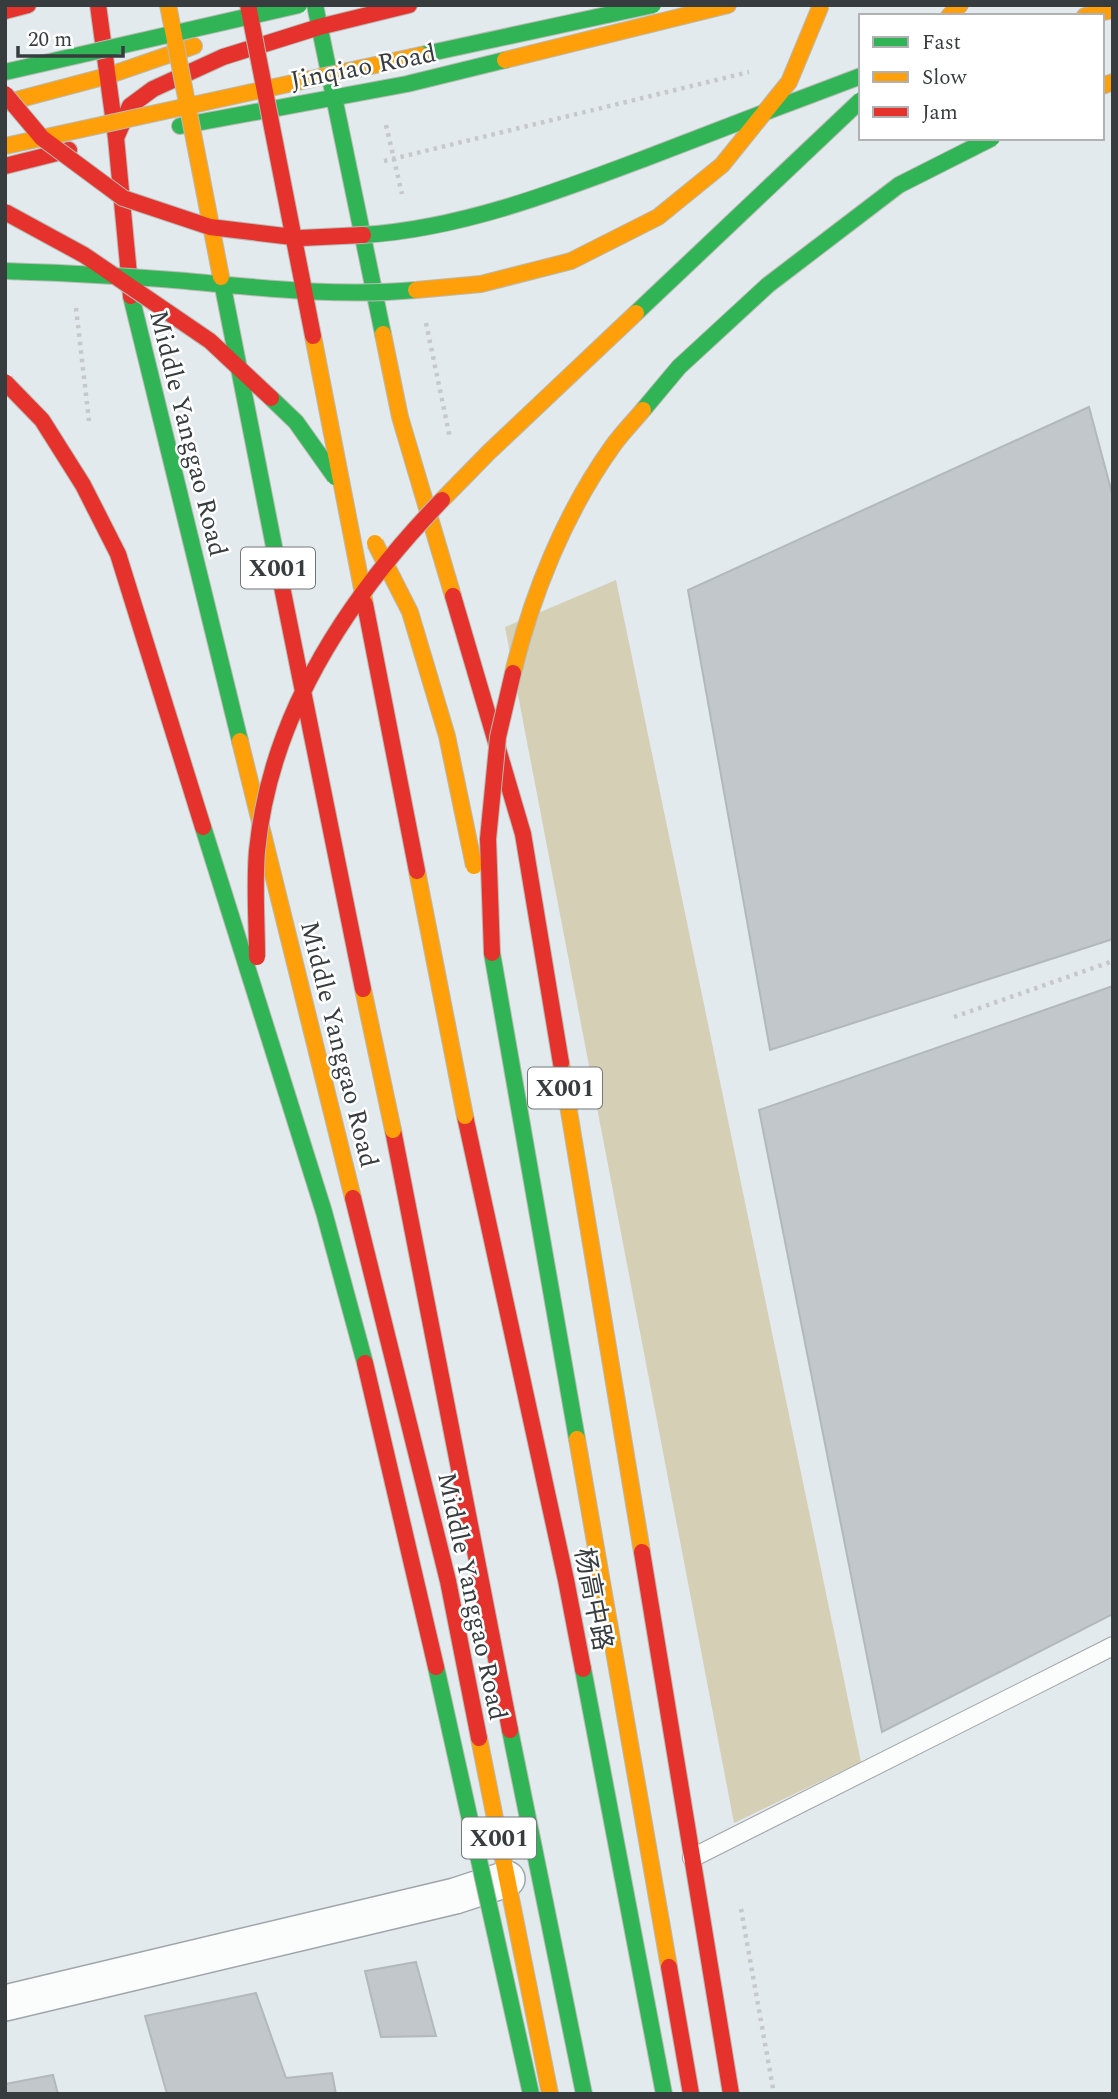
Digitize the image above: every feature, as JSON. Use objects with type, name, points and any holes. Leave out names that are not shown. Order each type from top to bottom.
[{"type":"main road","points":[[5,11],[29,5]]},
{"type":"main road","name":"Middle Yanggao Road","points":[[97,5],[117,138],[132,303],[448,1581],[550,2094]]},
{"type":"main road","name":"Middle Yanggao Road","points":[[168,5],[335,860],[393,1129],[551,1940],[584,2094]]},
{"type":"main road","name":"X001","points":[[248,5],[465,1116],[566,1580],[664,2094]]},
{"type":"main road","points":[[5,103],[107,76],[200,44],[270,5]]},
{"type":"main road","points":[[5,72],[299,5]]},
{"type":"main road","points":[[315,5],[334,97]]},
{"type":"main road","points":[[117,138],[130,106],[153,89],[223,57],[319,27],[409,5]]},
{"type":"main road","points":[[5,146],[653,5]]},
{"type":"main road","name":"Jinqiao Road","points":[[171,128],[421,81],[728,5]]},
{"type":"main road","points":[[5,271],[104,274],[289,290],[392,292],[481,284],[571,261],[658,216],[722,165],[789,82],[821,5]]},
{"type":"main road","points":[[1094,14],[1113,10]]},
{"type":"main road","points":[[5,94],[43,138],[123,198],[210,227],[301,238],[392,233],[485,213],[571,186],[859,77]]},
{"type":"main road","name":"X001","points":[[334,97],[400,416],[523,834],[731,2094]]},
{"type":"main road","points":[[257,997],[257,851],[273,765],[303,690],[345,617],[409,534],[489,452],[859,102]]},
{"type":"main road","points":[[492,953],[488,839],[498,737],[525,623],[563,530],[612,447],[679,367],[768,285],[899,185],[988,140]]},
{"type":"main road","points":[[5,166],[80,147]]},
{"type":"main road","points":[[5,212],[84,255],[210,341],[296,422],[358,508],[410,612],[447,736],[492,953],[691,2094]]},
{"type":"main road","points":[[5,382],[42,421],[83,485],[118,554],[324,1212],[363,1354],[410,1551],[531,2094]]},
{"type":"street","points":[[5,2003],[455,1896],[507,1880]]},
{"type":"lane","points":[[692,1858],[1113,1646]]},
{"type":"path","points":[[349,170],[761,69]]},
{"type":"path","points":[[954,1017],[1113,961]]},
{"type":"shaded area","points":[[616,580],[861,1762],[734,1823],[505,627]]},
{"type":"building","points":[[1089,407],[1113,497],[1113,939],[770,1050],[688,590]]},
{"type":"building","points":[[1113,986],[1113,1614],[882,1732],[759,1110]]},
{"type":"building","points":[[416,1962],[436,2036],[381,2037],[365,1971]]},
{"type":"building","points":[[256,1993],[286,2078],[332,2073],[336,2094],[167,2094],[145,2016]]},
{"type":"building","points":[[53,2075],[58,2094],[5,2094],[5,2084]]},
{"type":"traffic: fast","points":[[5,72],[299,5]]},
{"type":"traffic: fast","points":[[315,5],[383,334]]},
{"type":"traffic: fast","points":[[421,55],[653,5]]},
{"type":"traffic: fast","points":[[180,126],[407,84],[505,60]]},
{"type":"traffic: fast","points":[[363,235],[435,225],[542,196],[859,77]]},
{"type":"traffic: fast","points":[[636,313],[859,102]]},
{"type":"traffic: fast","points":[[643,410],[679,367],[768,285],[899,185],[988,140]]},
{"type":"traffic: fast","points":[[5,271],[141,278],[301,291],[359,293],[416,290]]},
{"type":"traffic: fast","points":[[221,277],[281,582]]},
{"type":"traffic: fast","points":[[131,296],[240,741]]},
{"type":"traffic: fast","points":[[271,398],[296,422],[335,477]]},
{"type":"traffic: fast","points":[[203,827],[324,1212],[365,1363]]},
{"type":"traffic: fast","points":[[492,953],[577,1439]]},
{"type":"traffic: fast","points":[[436,1667],[531,2094]]},
{"type":"traffic: fast","points":[[583,1669],[664,2094]]},
{"type":"traffic: fast","points":[[510,1730],[584,2094]]},
{"type":"traffic: slow","points":[[168,5],[221,277]]},
{"type":"traffic: slow","points":[[505,60],[728,5]]},
{"type":"traffic: slow","points":[[416,290],[481,284],[571,261],[658,217],[722,165],[789,82],[821,5]]},
{"type":"traffic: slow","points":[[951,14],[960,5]]},
{"type":"traffic: slow","points":[[1094,14],[1113,10]]},
{"type":"traffic: slow","points":[[5,103],[107,76],[194,46]]},
{"type":"traffic: slow","points":[[5,146],[421,55]]},
{"type":"traffic: slow","points":[[1104,85],[1113,82]]},
{"type":"traffic: slow","points":[[442,500],[636,313]]},
{"type":"traffic: slow","points":[[383,334],[400,417],[453,596]]},
{"type":"traffic: slow","points":[[313,336],[365,604]]},
{"type":"traffic: slow","points":[[513,673],[540,584],[565,527],[595,472],[643,410]]},
{"type":"traffic: slow","points":[[375,543],[410,612],[447,736],[474,866]]},
{"type":"traffic: slow","points":[[240,741],[353,1198]]},
{"type":"traffic: slow","points":[[417,871],[465,1116]]},
{"type":"traffic: slow","points":[[363,989],[393,1130]]},
{"type":"traffic: slow","points":[[561,1063],[642,1552]]},
{"type":"traffic: slow","points":[[577,1439],[669,1967]]},
{"type":"traffic: slow","points":[[479,1738],[550,2094]]},
{"type":"traffic: jam","points":[[5,11],[28,5]]},
{"type":"traffic: jam","points":[[98,5],[116,138],[131,296]]},
{"type":"traffic: jam","points":[[248,5],[313,336]]},
{"type":"traffic: jam","points":[[116,138],[130,106],[153,89],[223,57],[319,27],[409,5]]},
{"type":"traffic: jam","points":[[5,94],[42,138],[123,198],[210,227],[301,238],[363,235]]},
{"type":"traffic: jam","points":[[5,166],[69,150]]},
{"type":"traffic: jam","points":[[5,212],[84,255],[210,341],[271,398]]},
{"type":"traffic: jam","points":[[5,382],[42,420],[83,485],[118,554],[203,827]]},
{"type":"traffic: jam","points":[[257,957],[257,851],[265,801],[278,752],[297,705],[346,617],[376,576],[442,500]]},
{"type":"traffic: jam","points":[[281,582],[363,989]]},
{"type":"traffic: jam","points":[[453,596],[523,834],[561,1063]]},
{"type":"traffic: jam","points":[[365,604],[417,871]]},
{"type":"traffic: jam","points":[[492,953],[488,839],[498,737],[513,673]]},
{"type":"traffic: jam","points":[[465,1116],[583,1669]]},
{"type":"traffic: jam","points":[[393,1130],[510,1730]]},
{"type":"traffic: jam","points":[[353,1198],[448,1581],[479,1738]]},
{"type":"traffic: jam","points":[[365,1363],[436,1667]]},
{"type":"traffic: jam","points":[[642,1552],[731,2094]]},
{"type":"traffic: jam","points":[[669,1967],[691,2094]]}]
